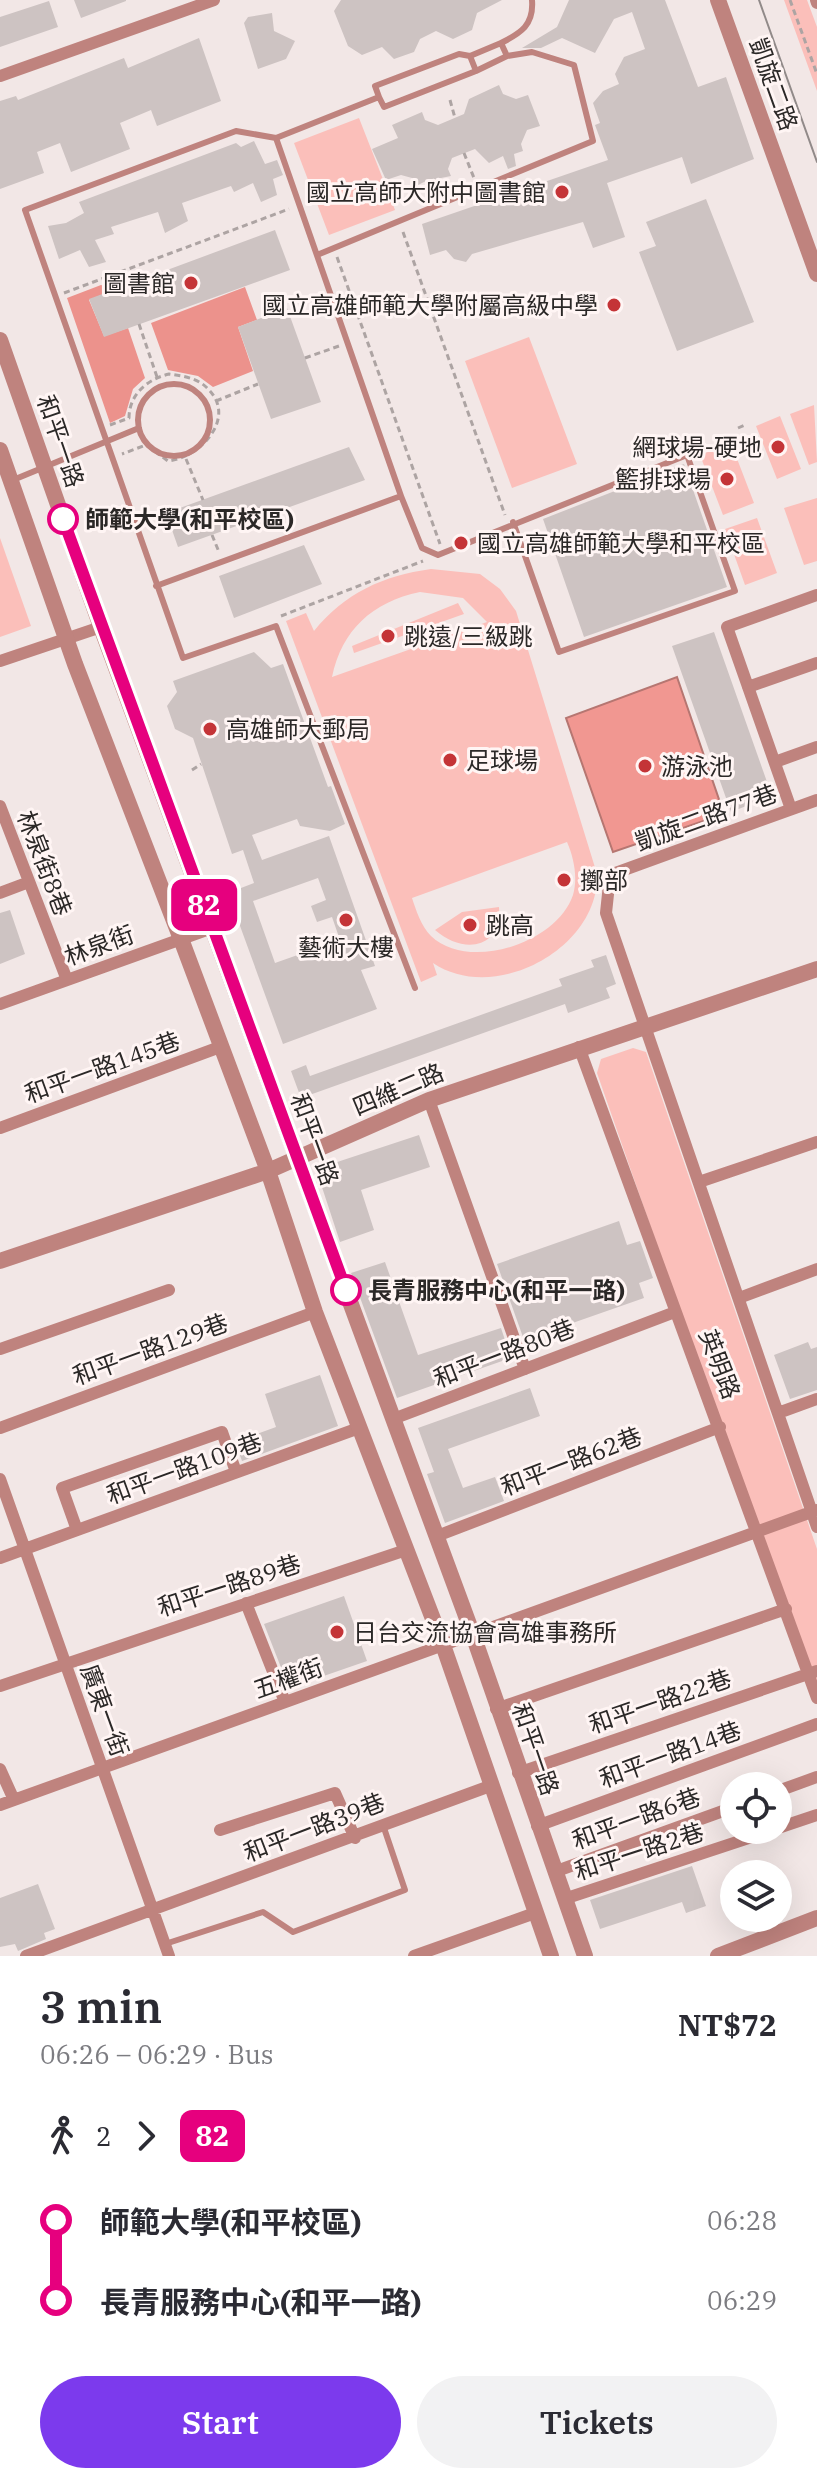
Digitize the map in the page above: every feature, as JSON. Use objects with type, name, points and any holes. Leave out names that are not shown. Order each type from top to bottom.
[{"type":"street","points":[[0,76],[214,0]]},
{"type":"street","name":"凱旋二路","points":[[718,0],[817,274]]},
{"type":"street","name":"和平一路","points":[[0,340],[101,627],[473,1635],[518,1773],[585,1956]]},
{"type":"street","points":[[0,450],[66,639],[268,1171],[315,1312],[443,1645],[551,1956]]},
{"type":"street","points":[[791,809],[727,627],[817,595]]},
{"type":"street","points":[[0,661],[101,627]]},
{"type":"street","points":[[748,687],[817,663]]},
{"type":"street","points":[[775,762],[817,747]]},
{"type":"street","name":"凱旋二路77巷","points":[[610,875],[817,800]]},
{"type":"street","name":"林泉街8巷","points":[[0,806],[67,980]]},
{"type":"street","name":"英明路","points":[[610,875],[606,913],[817,1527]]},
{"type":"street","points":[[0,893],[29,882]]},
{"type":"street","name":"林泉街","points":[[0,1004],[212,928]]},
{"type":"street","name":"四維二路","points":[[0,1261],[268,1171],[429,1100],[817,969]]},
{"type":"street","name":"和平一路145巷","points":[[0,1128],[220,1047]]},
{"type":"street","name":"英明路","points":[[579,1047],[757,1532],[813,1672],[817,1698]]},
{"type":"street","points":[[429,1100],[525,1369]]},
{"type":"street","points":[[699,1182],[817,1142]]},
{"type":"street","points":[[739,1298],[817,1269]]},
{"type":"street","points":[[0,1349],[169,1290]]},
{"type":"street","name":"和平一路129巷","points":[[0,1428],[315,1312]]},
{"type":"street","name":"和平一路80巷","points":[[393,1419],[675,1312]]},
{"type":"street","points":[[778,1413],[817,1399]]},
{"type":"street","name":"和平一路62巷","points":[[437,1536],[720,1427]]},
{"type":"street","name":"和平一路109巷","points":[[0,1558],[359,1428]]},
{"type":"street","points":[[77,1530],[62,1488],[222,1432],[236,1472]]},
{"type":"street","name":"廣東一街","points":[[0,1479],[167,1950]]},
{"type":"street","name":"五權街","points":[[0,1805],[814,1511]]},
{"type":"street","name":"和平一路89巷","points":[[0,1686],[406,1550]]},
{"type":"street","points":[[246,1603],[285,1702]]},
{"type":"street","points":[[496,1709],[786,1609]]},
{"type":"street","name":"和平一路22巷","points":[[518,1773],[813,1672]]},
{"type":"street","name":"和平一路14巷","points":[[537,1826],[817,1724]]},
{"type":"street","points":[[0,1769],[14,1800]]},
{"type":"street","points":[[792,1786],[817,1777]]},
{"type":"street","name":"和平一路39巷","points":[[26,1956],[490,1786]]},
{"type":"street","points":[[220,1830],[335,1793],[355,1838]]},
{"type":"street","name":"和平一路6巷","points":[[554,1872],[720,1812]]},
{"type":"street","name":"和平一路2巷","points":[[792,1824],[817,1815]]},
{"type":"street","name":"和平一路2巷","points":[[564,1899],[731,1844]]},
{"type":"street","points":[[414,1956],[535,1913]]},
{"type":"street","points":[[728,1954],[817,1918]]},
{"type":"lane","points":[[317,255],[593,141],[574,65],[532,52],[507,56],[384,107],[379,97],[375,86],[459,54],[470,56],[523,32],[533,13],[532,0]]},
{"type":"lane","points":[[501,43],[507,56]]},
{"type":"lane","points":[[470,56],[476,71]]},
{"type":"lane","points":[[379,97],[276,138],[236,131],[25,210],[105,425],[106,442],[183,658],[276,626],[415,988]]},
{"type":"lane","points":[[276,138],[422,548],[438,555],[511,521],[687,455],[735,591],[559,652],[511,521]]},
{"type":"lane","points":[[181,384],[192,389],[208,407],[209,430],[195,449],[185,454],[173,456],[151,448],[139,428],[141,405],[158,388],[181,384]]},
{"type":"lane","points":[[11,481],[139,428]]},
{"type":"lane","points":[[156,586],[401,496]]},
{"type":"lane","points":[[167,1950],[263,1912],[293,1932],[405,1890],[383,1824]]},
{"type":"path","points":[[790,0],[817,74]]},
{"type":"path","points":[[450,100],[455,118]]},
{"type":"path","points":[[464,153],[478,189]]},
{"type":"path","points":[[62,293],[300,205]]},
{"type":"path","points":[[400,225],[511,521]]},
{"type":"path","points":[[335,250],[440,544],[453,539]]},
{"type":"path","points":[[119,272],[125,286]]},
{"type":"path","points":[[139,324],[157,377]]},
{"type":"path","points":[[305,358],[344,345]]},
{"type":"path","points":[[105,425],[129,418],[134,398],[157,377],[169,374],[189,377],[211,391],[216,401],[213,431],[196,453],[186,459],[168,461],[146,445],[116,456]]},
{"type":"path","points":[[216,401],[258,384]]},
{"type":"path","points":[[738,428],[747,424]]},
{"type":"path","points":[[186,459],[203,500]]},
{"type":"path","points":[[212,535],[222,559]]},
{"type":"path","points":[[276,626],[281,616],[438,555]]},
{"type":"path","points":[[192,770],[201,764]]},
{"type":"shaded area","points":[[784,0],[807,0],[817,27],[817,91]]},
{"type":"shaded area","points":[[359,118],[395,210],[329,235],[294,143]]},
{"type":"shaded area","points":[[101,285],[116,289],[89,300],[104,336],[128,328],[145,378],[133,389],[125,416],[110,423],[67,298]]},
{"type":"shaded area","points":[[245,287],[257,320],[238,327],[253,371],[213,387],[198,376],[168,370],[151,323]]},
{"type":"shaded area","points":[[529,337],[577,464],[512,488],[465,361]]},
{"type":"shaded area","name":"網球場-硬地","points":[[814,405],[817,462],[809,465],[790,414]]},
{"type":"shaded area","name":"網球場-硬地","points":[[780,416],[801,469],[777,479],[756,426]]},
{"type":"shaded area","name":"籃排球場","points":[[731,443],[754,503],[723,515],[700,455]]},
{"type":"shaded area","points":[[817,498],[817,561],[804,565],[784,508]]},
{"type":"shaded area","name":"籃排球場","points":[[757,518],[777,573],[745,585],[725,529]]},
{"type":"shaded area","points":[[0,538],[31,626],[0,637]]},
{"type":"shaded area","name":"足球場","points":[[431,569],[480,574],[500,589],[516,611],[597,874],[593,901],[581,925],[563,946],[539,962],[513,973],[485,977],[458,974],[433,963],[437,975],[421,982],[286,621],[306,613],[314,631],[338,606],[366,588]],"holes":[[[420,592],[463,598],[487,622],[332,677],[343,645],[362,621],[387,603]],[[567,842],[574,868],[573,895],[564,912],[531,939],[488,952],[467,952],[447,947],[424,928],[412,898]]]},
{"type":"shaded area","name":"跳遠/三級跳","points":[[458,603],[464,614],[354,653],[352,646]]},
{"type":"shaded area","name":"游泳池","points":[[677,677],[724,814],[613,852],[566,718]]},
{"type":"shaded area","name":"跳高","points":[[499,907],[494,932],[478,944],[457,943],[435,930],[462,912]]},
{"type":"shaded area","points":[[633,1048],[646,1052],[817,1549],[817,1704],[597,1073],[601,1059]]},
{"type":"building","points":[[74,0],[126,0],[126,1],[81,18]]},
{"type":"building","points":[[341,0],[502,0],[477,13],[472,30],[453,39],[436,31],[420,39],[414,52],[394,59],[382,47],[362,55],[348,46],[334,11]]},
{"type":"building","points":[[569,0],[665,0],[698,87],[726,77],[754,159],[691,184],[682,157],[607,183],[625,237],[593,248],[583,222],[472,254],[466,262],[454,259],[446,250],[430,255],[422,224],[608,160],[595,125],[600,123],[593,103],[603,91],[619,84],[615,74],[624,57],[645,49],[632,12],[614,19],[595,53],[562,38],[541,48],[522,48],[557,27]]},
{"type":"building","points":[[49,1],[58,27],[0,47],[0,17]]},
{"type":"building","points":[[272,13],[274,31],[295,41],[286,59],[258,69],[244,23],[248,17]]},
{"type":"building","points":[[199,38],[221,101],[157,126],[151,110],[120,123],[130,149],[71,172],[60,143],[37,152],[44,173],[0,189],[0,101],[16,96],[18,100],[124,58],[128,68]]},
{"type":"building","points":[[499,85],[503,94],[516,99],[528,95],[540,126],[527,130],[521,144],[523,151],[514,154],[516,166],[508,169],[503,156],[489,163],[475,149],[452,158],[448,169],[451,176],[436,179],[439,198],[435,200],[426,181],[416,186],[412,178],[401,175],[386,180],[372,149],[398,138],[392,125],[422,112],[425,120],[438,125],[464,114],[469,99]]},
{"type":"building","points":[[254,141],[265,164],[277,160],[283,175],[273,179],[277,195],[261,202],[253,183],[234,192],[231,186],[182,203],[188,221],[165,233],[158,212],[111,227],[114,234],[95,240],[106,262],[89,267],[80,250],[59,259],[48,226],[66,223],[84,213],[79,202],[236,143],[241,147]]},
{"type":"building","points":[[706,199],[754,322],[677,351],[639,252],[656,246],[646,222]]},
{"type":"building","name":"圖書館","points":[[275,230],[290,270],[104,337],[89,299]]},
{"type":"building","points":[[287,308],[321,402],[271,419],[238,327]]},
{"type":"building","points":[[349,447],[365,480],[178,547],[166,513]]},
{"type":"building","points":[[684,464],[727,587],[584,637],[543,519]]},
{"type":"building","points":[[304,545],[322,584],[234,618],[219,576]]},
{"type":"building","points":[[714,632],[772,796],[731,812],[672,646]]},
{"type":"building","points":[[254,652],[271,668],[283,664],[328,787],[331,786],[345,824],[330,831],[300,826],[297,819],[252,835],[262,860],[329,836],[375,966],[361,970],[377,1009],[283,1044],[228,893],[254,883],[243,850],[232,854],[193,738],[175,729],[167,706],[177,692],[173,681]],"holes":[[[318,878],[326,900],[311,906],[317,922],[332,917],[340,940],[275,963],[253,901]]]},
{"type":"building","points":[[10,910],[25,954],[0,964],[0,913]]},
{"type":"building","points":[[606,955],[616,984],[606,988],[610,998],[568,1013],[565,1004],[301,1098],[291,1071],[306,1065],[310,1076],[562,986],[559,979],[594,967],[591,960]]},
{"type":"building","points":[[419,1135],[430,1167],[361,1190],[374,1230],[340,1242],[316,1169]]},
{"type":"building","points":[[619,1221],[627,1245],[640,1241],[653,1278],[639,1283],[644,1298],[524,1340],[497,1264]]},
{"type":"building","points":[[385,1262],[418,1355],[501,1328],[507,1346],[501,1348],[505,1360],[397,1398],[351,1273]]},
{"type":"building","points":[[808,1342],[811,1349],[817,1347],[817,1390],[790,1399],[774,1355]]},
{"type":"building","points":[[320,1375],[338,1426],[242,1461],[235,1442],[276,1427],[265,1394]]},
{"type":"building","points":[[530,1388],[540,1416],[448,1449],[463,1488],[495,1477],[504,1501],[445,1523],[427,1474],[434,1472],[418,1428]]},
{"type":"building","points":[[344,1596],[367,1661],[289,1688],[264,1624]]},
{"type":"building","points":[[692,1866],[706,1906],[686,1913],[682,1902],[600,1929],[590,1900]]},
{"type":"building","points":[[38,1884],[55,1929],[44,1933],[46,1939],[18,1951],[15,1944],[0,1947],[0,1898]]},
{"type":"tram line","points":[[759,0],[817,162]]},
{"type":"bus line","name":"82","points":[[63,519],[346,1290]]},
{"type":"place","name":"國立高師大附中圖書館","points":[[562,192]]},
{"type":"place","name":"圖書館","points":[[191,283]]},
{"type":"place","name":"國立高雄師範大學附屬高級中學","points":[[614,305]]},
{"type":"place","name":"網球場-硬地","points":[[778,447]]},
{"type":"place","name":"籃排球場","points":[[727,479]]},
{"type":"place","name":"師範大學(和平校區)","points":[[63,519]]},
{"type":"place","name":"國立高雄師範大學和平校區","points":[[461,543]]},
{"type":"place","name":"跳遠/三級跳","points":[[388,636]]},
{"type":"place","name":"高雄師大郵局","points":[[210,729]]},
{"type":"place","name":"足球場","points":[[450,760]]},
{"type":"place","name":"游泳池","points":[[645,766]]},
{"type":"place","name":"擲部","points":[[564,880]]},
{"type":"place","name":"藝術大樓","points":[[346,920]]},
{"type":"place","name":"跳高","points":[[470,925]]},
{"type":"place","name":"長青服務中心(和平一路)","points":[[346,1290]]},
{"type":"place","name":"日台交流協會高雄事務所","points":[[337,1632]]}]
